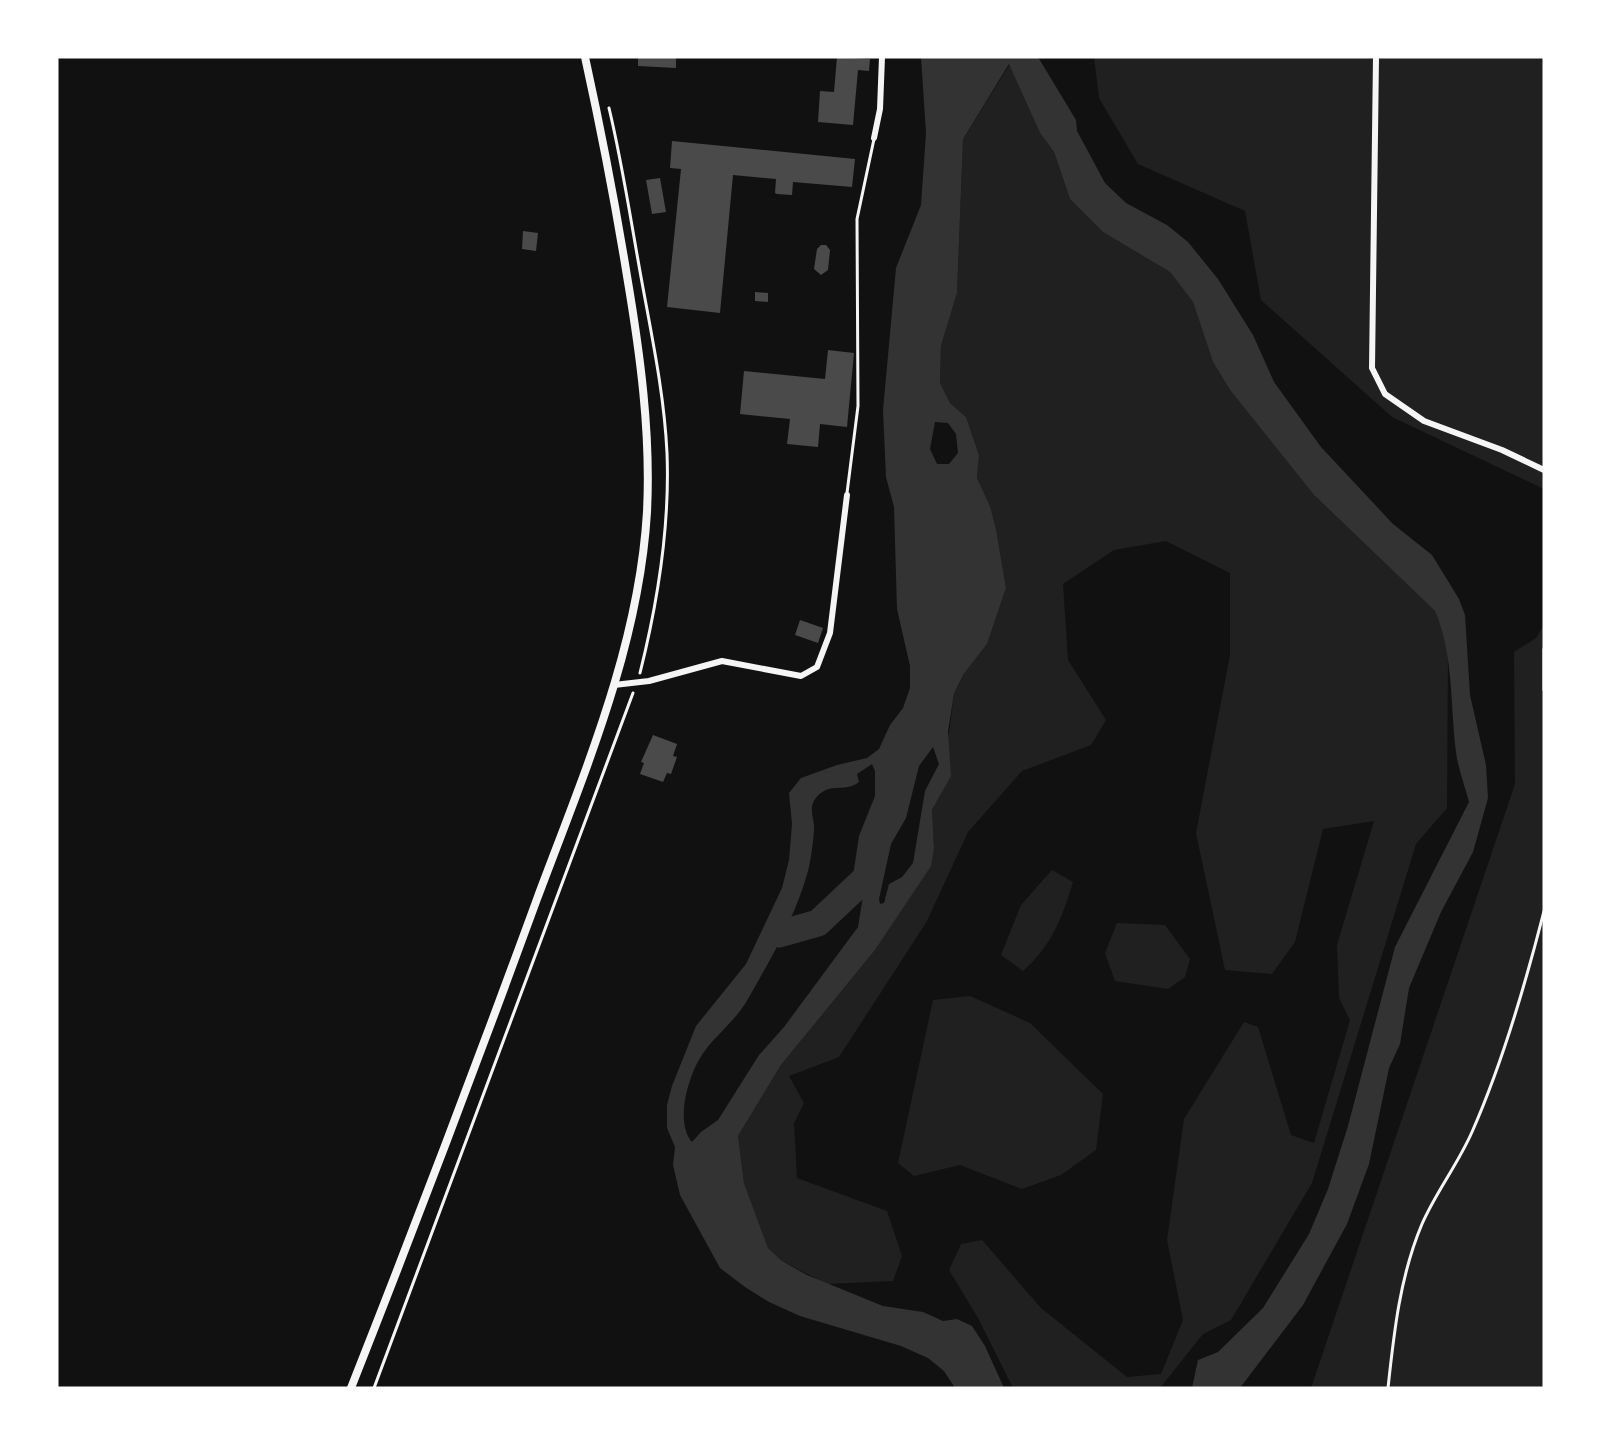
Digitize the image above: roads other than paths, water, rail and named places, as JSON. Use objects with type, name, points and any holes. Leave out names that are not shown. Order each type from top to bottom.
[{"type":"street","points":[[351,1388],[488,1032],[614,685],[642,565],[648,451],[636,330],[607,156],[585,57]]},
{"type":"street","points":[[874,138],[880,109],[882,57]]},
{"type":"street","points":[[1376,57],[1372,368],[1385,394],[1424,421],[1502,450],[1544,470]]},
{"type":"street","points":[[614,685],[637,684],[722,662],[801,676],[817,668],[830,633],[847,495]]},
{"type":"lane","points":[[847,495],[858,406],[857,219],[874,138]]},
{"type":"lane","points":[[1544,649],[1544,690]]},
{"type":"lane","points":[[1388,1388],[1394,1324],[1406,1268],[1423,1221],[1472,1133],[1488,1092],[1544,911]]},
{"type":"waterway","points":[[779,934],[818,923],[870,874]]}]
